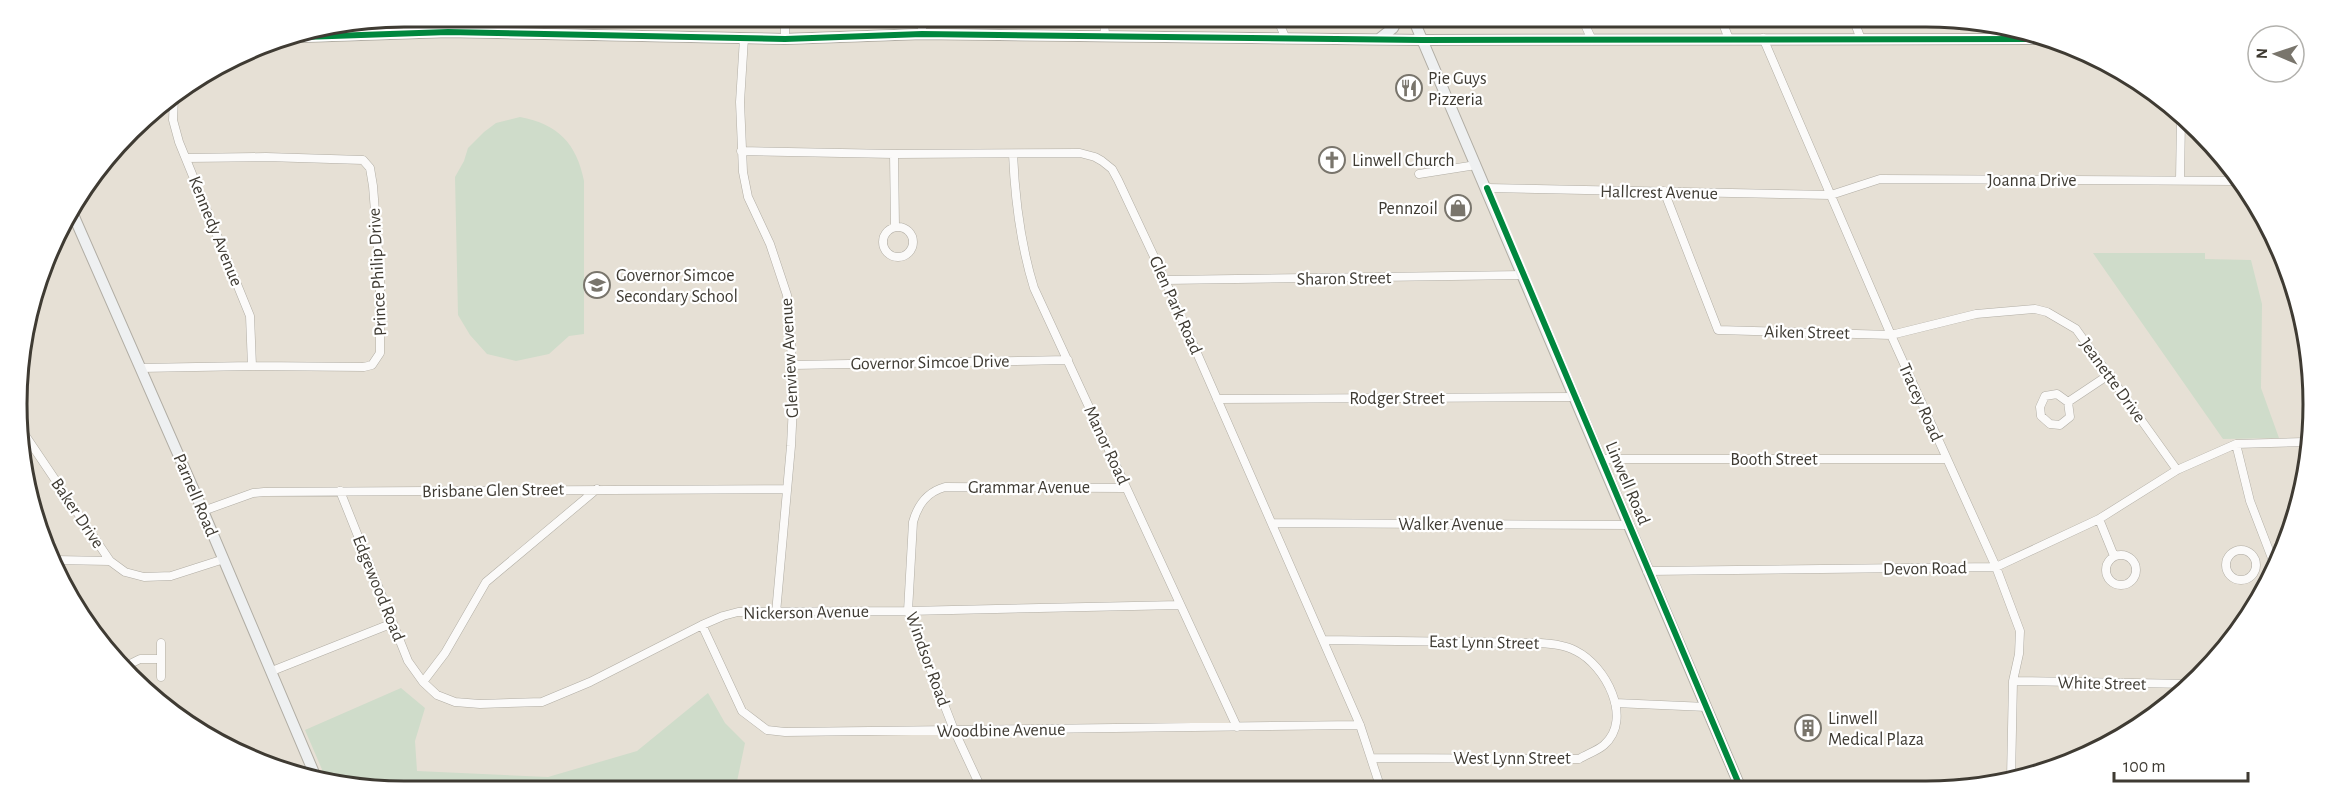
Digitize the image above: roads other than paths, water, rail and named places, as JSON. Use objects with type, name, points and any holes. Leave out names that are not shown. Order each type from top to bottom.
[{"type":"street","points":[[446,27],[448,32]]},
{"type":"street","points":[[785,27],[785,39]]},
{"type":"street","points":[[922,27],[922,34]]},
{"type":"street","points":[[1105,27],[1105,36]]},
{"type":"street","points":[[1281,27],[1286,39]]},
{"type":"street","points":[[1379,39],[1394,27]]},
{"type":"street","name":"Linwell Road","points":[[1417,27],[1738,781]]},
{"type":"street","points":[[1586,27],[1592,40]]},
{"type":"street","points":[[1724,27],[1729,39]]},
{"type":"street","points":[[1856,27],[1861,39]]},
{"type":"street","points":[[320,36],[448,32],[785,39],[922,34],[1423,40],[2020,39]]},
{"type":"street","name":"Glenview Avenue","points":[[744,38],[740,102],[743,172],[748,197],[770,244],[787,295],[793,365],[793,416],[776,613]]},
{"type":"street","name":"Tracey Road","points":[[1763,38],[1946,459],[1996,567],[2020,631],[2019,654],[2013,681],[2011,771]]},
{"type":"street","name":"Kennedy Avenue","points":[[174,105],[173,120],[179,142],[250,316],[252,366]]},
{"type":"street","points":[[2180,180],[2181,126]]},
{"type":"street","name":"Glen Park Road","points":[[741,151],[894,154],[1080,153],[1095,157],[1112,169],[1165,280],[1323,640],[1360,725],[1379,781]]},
{"type":"street","points":[[894,154],[895,227]]},
{"type":"street","name":"Manor Road","points":[[1013,154],[1015,205],[1027,266],[1034,288],[1237,727]]},
{"type":"street","name":"Prince Philip Drive","points":[[140,368],[364,367],[372,365],[380,353],[380,276],[370,168],[363,160],[351,158],[186,158]]},
{"type":"street","points":[[1419,174],[1476,165]]},
{"type":"street","name":"Joanna Drive","points":[[1831,195],[1880,179],[2230,181]]},
{"type":"street","name":"Hallcrest Avenue","points":[[1487,188],[1831,195]]},
{"type":"street","name":"Aiken Street","points":[[1664,191],[1718,330],[1891,334]]},
{"type":"street","name":"Parnell Road","points":[[75,220],[224,559],[313,770]]},
{"type":"street","name":"Sharon Street","points":[[1165,280],[1524,275]]},
{"type":"street","name":"Jeanette Drive","points":[[1891,334],[1976,314],[2035,309],[2047,312],[2076,329],[2177,470]]},
{"type":"street","name":"Governor Simcoe Drive","points":[[793,365],[1068,360]]},
{"type":"street","points":[[2068,402],[2110,374]]},
{"type":"street","points":[[2057,394],[2068,402],[2070,417],[2060,425],[2050,424],[2041,416],[2040,407],[2045,396],[2057,394]]},
{"type":"street","name":"Rodger Street","points":[[1217,399],[1576,398]]},
{"type":"street","name":"Baker Drive","points":[[29,441],[110,561]]},
{"type":"street","points":[[2256,561],[2270,555],[2250,501],[2236,444],[2301,442]]},
{"type":"street","name":"Devon Road","points":[[1647,571],[1996,567],[2099,519],[2177,470],[2236,444]]},
{"type":"street","name":"Booth Street","points":[[1602,459],[1946,459]]},
{"type":"street","name":"Grammar Avenue","points":[[933,490],[945,487],[1126,488]]},
{"type":"street","points":[[423,682],[445,653],[486,582],[597,489]]},
{"type":"street","name":"Brisbane Glen Street","points":[[203,511],[253,493],[787,489]]},
{"type":"street","name":"Windsor Road","points":[[933,490],[917,508],[914,522],[908,611],[954,730],[978,781]]},
{"type":"street","name":"Edgewood Road","points":[[340,491],[408,660],[423,682]]},
{"type":"street","points":[[2099,519],[2114,556]]},
{"type":"street","name":"Walker Avenue","points":[[1272,523],[1630,525]]},
{"type":"street","points":[[2235,551],[2250,552],[2256,561],[2255,572],[2243,581],[2233,579],[2226,570],[2227,558],[2235,551]]},
{"type":"street","points":[[2114,556],[2129,557],[2135,565],[2135,576],[2127,584],[2112,582],[2106,573],[2108,561],[2114,556]]},
{"type":"street","points":[[61,560],[110,561],[124,572],[144,577],[171,576],[224,559]]},
{"type":"street","name":"Nickerson Avenue","points":[[423,682],[436,694],[455,702],[480,704],[542,702],[590,682],[723,616],[738,612],[1180,605]]},
{"type":"street","points":[[272,671],[393,623]]},
{"type":"street","name":"Woodbine Avenue","points":[[702,626],[742,711],[767,730],[785,732],[1360,725]]},
{"type":"street","name":"East Lynn Street","points":[[1323,640],[1560,645],[1575,650],[1588,659],[1605,680],[1616,703]]},
{"type":"street","points":[[161,643],[161,676]]},
{"type":"street","points":[[131,664],[140,659],[161,659]]},
{"type":"street","name":"White Street","points":[[2013,681],[2179,684]]},
{"type":"street","points":[[1616,703],[1707,707]]},
{"type":"street","name":"West Lynn Street","points":[[1372,758],[1579,759],[1605,744],[1617,723],[1616,703]]},
{"type":"place","name":"Pie Guys Pizzeria","points":[[1409,88]]},
{"type":"place","name":"Linwell Church","points":[[1332,160]]},
{"type":"place","name":"Pennzoil","points":[[1458,208]]},
{"type":"place","name":"Governor Simcoe Secondary School","points":[[597,285]]},
{"type":"place","name":"Linwell Medical Plaza","points":[[1808,728]]}]
